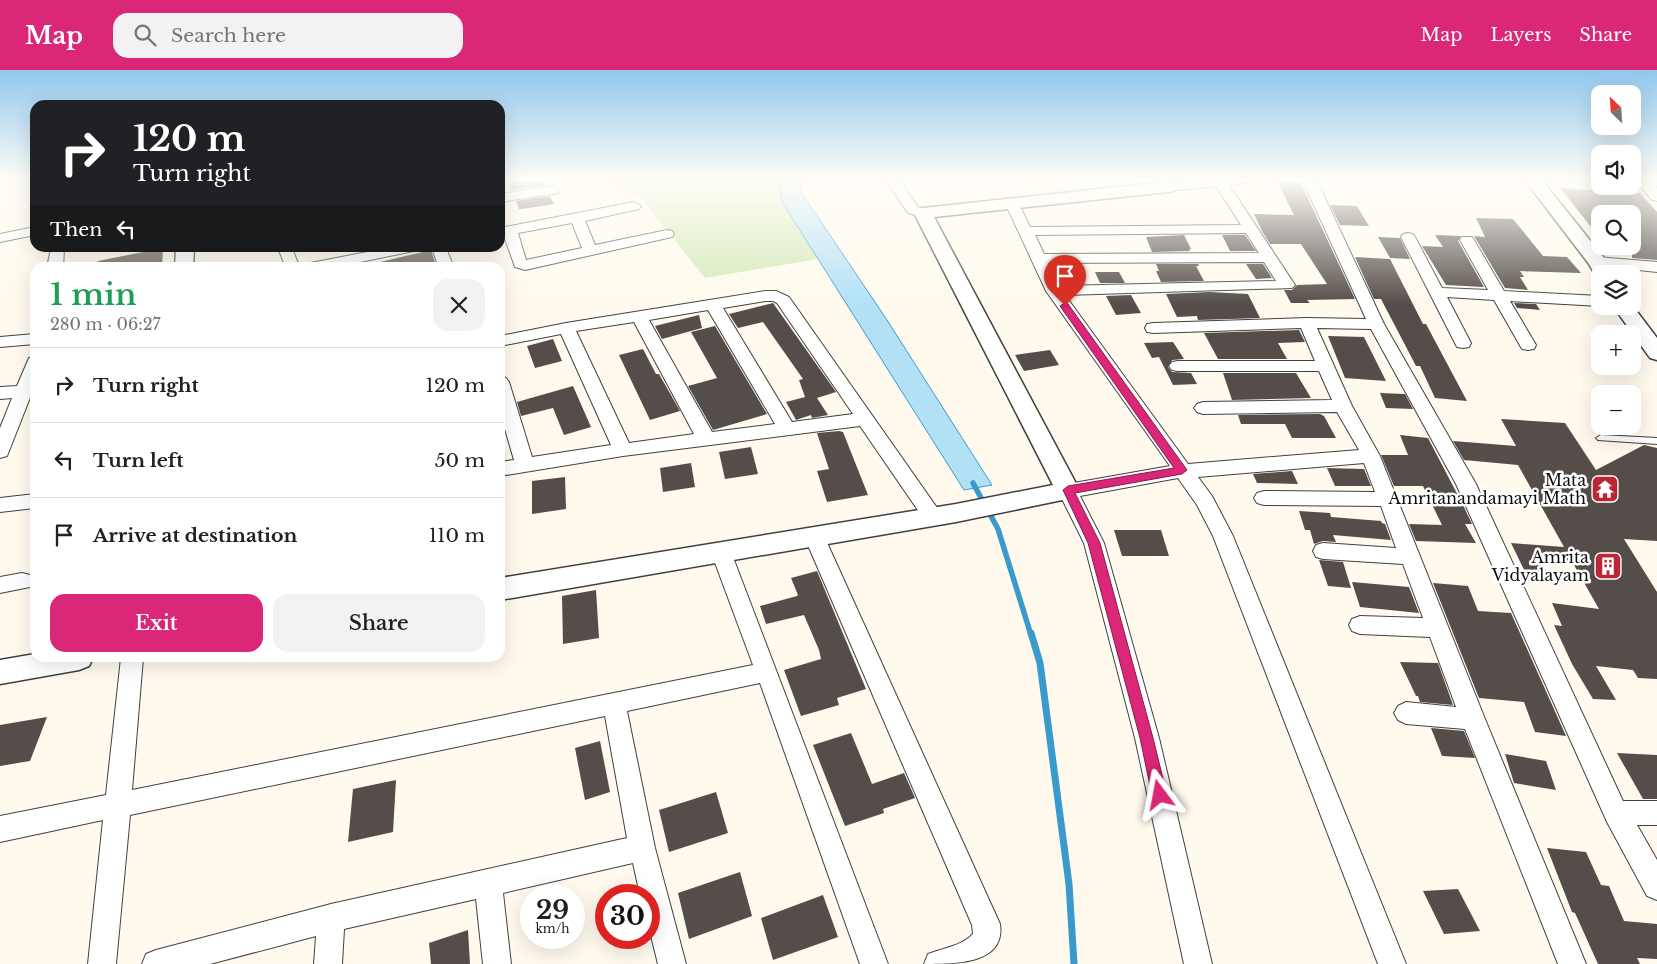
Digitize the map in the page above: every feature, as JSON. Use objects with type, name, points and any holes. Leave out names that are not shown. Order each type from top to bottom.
[{"type":"street","points":[[562,221],[505,231],[520,264],[525,265],[667,234]]},
{"type":"street","points":[[578,221],[590,251]]},
{"type":"street","points":[[927,221],[1094,543],[1146,738],[1198,964]]},
{"type":"street","points":[[1021,221],[1054,291],[1205,501],[1223,536],[1392,964]]},
{"type":"street","points":[[1054,291],[1287,285],[1244,221]]},
{"type":"street","points":[[1329,221],[1376,324],[1466,484],[1616,813],[1657,886]]},
{"type":"street","points":[[1564,221],[1598,265]]},
{"type":"street","points":[[1026,231],[1250,230]]},
{"type":"street","points":[[0,238],[28,233]]},
{"type":"street","points":[[1408,237],[1463,343]]},
{"type":"street","points":[[1467,240],[1528,345]]},
{"type":"street","points":[[364,262],[396,252]]},
{"type":"street","points":[[1039,259],[1270,257]]},
{"type":"street","points":[[1641,267],[1657,267]]},
{"type":"street","points":[[1436,292],[1591,301]]},
{"type":"street","points":[[505,340],[566,328],[713,306],[766,296],[776,296],[784,300],[865,418],[944,515]]},
{"type":"street","points":[[713,306],[786,428]]},
{"type":"street","points":[[1630,315],[1657,353]]},
{"type":"street","points":[[639,317],[706,439]]},
{"type":"street","points":[[1153,328],[1307,323],[1376,324]]},
{"type":"street","points":[[1307,323],[1343,406],[1371,456],[1473,719],[1572,964]]},
{"type":"street","points":[[566,328],[623,450]]},
{"type":"street","points":[[0,342],[30,339]]},
{"type":"street","points":[[1178,366],[1327,366]]},
{"type":"street","points":[[1,446],[30,375]]},
{"type":"street","points":[[0,393],[24,391]]},
{"type":"street","points":[[505,398],[526,466]]},
{"type":"street","points":[[1202,408],[1343,406]]},
{"type":"street","points":[[505,468],[623,450],[865,418]]},
{"type":"street","points":[[505,588],[944,515],[1009,501],[1182,470],[1371,456]]},
{"type":"street","points":[[1264,498],[1388,499]]},
{"type":"street","points":[[0,505],[30,502]]},
{"type":"street","points":[[814,536],[986,924],[986,940],[979,950],[938,964]]},
{"type":"street","points":[[1323,551],[1411,557]]},
{"type":"street","points":[[721,552],[874,964]]},
{"type":"street","points":[[0,585],[22,580]]},
{"type":"street","points":[[1360,625],[1438,628]]},
{"type":"street","points":[[0,672],[56,662]]},
{"type":"street","points":[[102,964],[132,662]]},
{"type":"street","points":[[0,829],[767,672]]},
{"type":"street","points":[[614,703],[642,848],[672,964]]},
{"type":"street","points":[[1406,713],[1473,719]]},
{"type":"street","points":[[1616,813],[1657,813]]},
{"type":"street","points":[[156,964],[331,918],[642,848]]},
{"type":"street","points":[[488,883],[497,964]]},
{"type":"street","points":[[328,964],[331,918]]},
{"type":"lane","points":[[1601,438],[1655,442]]},
{"type":"green space","points":[[659,221],[794,221],[818,259],[705,278]]},
{"type":"water","points":[[794,221],[820,221],[887,320],[992,485],[964,490]]},
{"type":"building","points":[[1257,221],[1318,221],[1355,299],[1307,300],[1310,303],[1291,303],[1284,290],[1292,290],[1297,285],[1327,284],[1301,244],[1270,244]]},
{"type":"building","points":[[1338,221],[1366,221],[1369,226],[1340,225]]},
{"type":"building","points":[[1477,221],[1514,221],[1543,256],[1567,257],[1581,273],[1520,271],[1524,277],[1520,277],[1528,290],[1505,288],[1474,236],[1485,237]]},
{"type":"building","points":[[1641,221],[1657,221],[1657,260],[1632,258],[1632,255],[1641,255]]},
{"type":"building","points":[[1184,235],[1191,249],[1189,249],[1190,251],[1152,252],[1146,237]]},
{"type":"building","points":[[1222,235],[1245,235],[1256,251],[1230,251]]},
{"type":"building","points":[[1435,235],[1461,236],[1458,241],[1484,287],[1446,285],[1422,246],[1443,247]]},
{"type":"building","points":[[1378,237],[1400,238],[1410,259],[1390,258]]},
{"type":"building","points":[[143,252],[163,252],[162,262],[98,261]]},
{"type":"building","points":[[422,252],[432,252],[435,262],[380,262]]},
{"type":"building","points":[[1355,257],[1390,259],[1423,324],[1426,324],[1467,401],[1435,398],[1420,366],[1416,366],[1381,299],[1374,299]]},
{"type":"building","points":[[1156,264],[1198,264],[1199,266],[1196,266],[1204,281],[1161,282],[1156,271],[1159,271]]},
{"type":"building","points":[[1246,264],[1263,264],[1272,278],[1256,279]]},
{"type":"building","points":[[1095,272],[1119,272],[1125,283],[1100,283]]},
{"type":"building","points":[[1210,292],[1248,294],[1260,318],[1198,320],[1197,316],[1177,317],[1166,294]]},
{"type":"building","points":[[1131,295],[1141,313],[1116,315],[1106,296]]},
{"type":"building","points":[[773,303],[836,392],[817,398],[828,415],[812,418],[811,415],[796,420],[786,402],[805,397],[799,380],[803,379],[763,322],[738,328],[729,314]]},
{"type":"building","points":[[1514,303],[1536,304],[1540,310],[1517,308]]},
{"type":"building","points":[[699,315],[702,328],[662,339],[655,326]]},
{"type":"building","points":[[715,326],[767,414],[713,430],[688,386],[717,378],[691,332]]},
{"type":"building","points":[[1299,330],[1305,342],[1278,343],[1287,359],[1218,359],[1204,333]]},
{"type":"building","points":[[1328,336],[1364,337],[1386,381],[1345,378]]},
{"type":"building","points":[[553,339],[562,361],[535,368],[527,346]]},
{"type":"building","points":[[1173,342],[1184,359],[1172,360],[1168,367],[1172,372],[1191,373],[1197,384],[1173,385],[1159,357],[1152,358],[1144,343]]},
{"type":"building","points":[[643,349],[656,374],[659,374],[680,411],[650,420],[619,355]]},
{"type":"building","points":[[1050,350],[1059,365],[1024,371],[1015,355]]},
{"type":"building","points":[[1223,373],[1296,373],[1311,398],[1232,400]]},
{"type":"building","points":[[573,386],[591,427],[564,435],[553,408],[521,416],[517,402]]},
{"type":"building","points":[[1380,393],[1405,394],[1413,409],[1386,408]]},
{"type":"building","points":[[1320,414],[1324,416],[1336,438],[1292,438],[1285,424],[1241,424],[1238,415]]},
{"type":"building","points":[[1501,419],[1565,423],[1596,470],[1644,445],[1657,448],[1657,541],[1624,539],[1657,592],[1657,679],[1638,678],[1633,670],[1596,666],[1616,700],[1593,699],[1572,664],[1554,625],[1562,626],[1552,603],[1599,609],[1574,565],[1542,563],[1552,583],[1529,580],[1511,543],[1564,547],[1518,465],[1464,460],[1453,441],[1516,446]]},
{"type":"building","points":[[843,432],[868,495],[827,502],[817,471],[829,469],[817,433]]},
{"type":"building","points":[[1400,435],[1428,438],[1472,524],[1465,524],[1476,543],[1416,541],[1409,524],[1442,525],[1423,486],[1394,486],[1381,455],[1408,455]]},
{"type":"building","points":[[751,447],[758,474],[725,479],[719,452]]},
{"type":"building","points":[[691,463],[695,487],[663,492],[660,468]]},
{"type":"building","points":[[1327,468],[1364,469],[1371,486],[1335,486]]},
{"type":"building","points":[[1292,471],[1298,484],[1257,483],[1253,474]]},
{"type":"building","points":[[565,477],[566,509],[532,514],[532,481]]},
{"type":"building","points":[[1299,511],[1330,513],[1331,517],[1381,521],[1385,524],[1391,540],[1333,535],[1336,542],[1323,541],[1314,544],[1310,530],[1305,530]]},
{"type":"building","points":[[1114,530],[1161,530],[1169,556],[1122,556]]},
{"type":"building","points":[[1319,560],[1343,562],[1351,588],[1328,586]]},
{"type":"building","points":[[817,571],[866,689],[837,698],[839,705],[801,716],[784,670],[821,659],[819,650],[804,615],[766,624],[760,606],[797,596],[791,578]]},
{"type":"building","points":[[1352,582],[1409,587],[1419,613],[1360,607]]},
{"type":"building","points":[[1433,583],[1468,586],[1478,611],[1511,613],[1566,736],[1535,732],[1524,702],[1479,698]]},
{"type":"building","points":[[596,590],[599,638],[563,644],[562,596]]},
{"type":"building","points":[[1400,662],[1438,663],[1453,705],[1420,702]]},
{"type":"building","points":[[47,717],[30,761],[0,766],[0,725]]},
{"type":"building","points":[[1431,728],[1464,731],[1475,758],[1442,756]]},
{"type":"building","points":[[851,733],[872,784],[904,773],[915,798],[883,809],[884,813],[845,826],[813,745]]},
{"type":"building","points":[[600,741],[610,792],[585,800],[575,748]]},
{"type":"building","points":[[1617,753],[1657,755],[1657,799],[1643,799]]},
{"type":"building","points":[[1505,754],[1546,761],[1556,790],[1514,783]]},
{"type":"building","points":[[396,780],[393,832],[348,842],[353,789]]},
{"type":"building","points":[[716,792],[728,833],[669,852],[659,810]]},
{"type":"building","points":[[1547,848],[1586,852],[1601,885],[1609,886],[1624,921],[1657,924],[1657,959],[1637,958],[1640,964],[1598,964],[1575,913],[1572,912]]},
{"type":"building","points":[[740,872],[752,916],[689,939],[678,893]]},
{"type":"building","points":[[1458,889],[1480,931],[1444,934],[1423,891]]},
{"type":"building","points":[[823,895],[838,937],[773,960],[761,918]]},
{"type":"building","points":[[468,930],[470,964],[431,964],[429,943]]},
{"type":"waterway","points":[[973,483],[998,529],[1031,635]]},
{"type":"waterway","points":[[1031,633],[1040,663],[1069,884],[1074,964]]},
{"type":"place","name":"Mata Amritanandamayi Math","points":[[1605,489]]},
{"type":"place","name":"Amrita Vidyalayam","points":[[1608,566]]},
{"type":"route","points":[[1065,306],[1182,470],[1068,490],[1094,543],[1160,795]]}]
